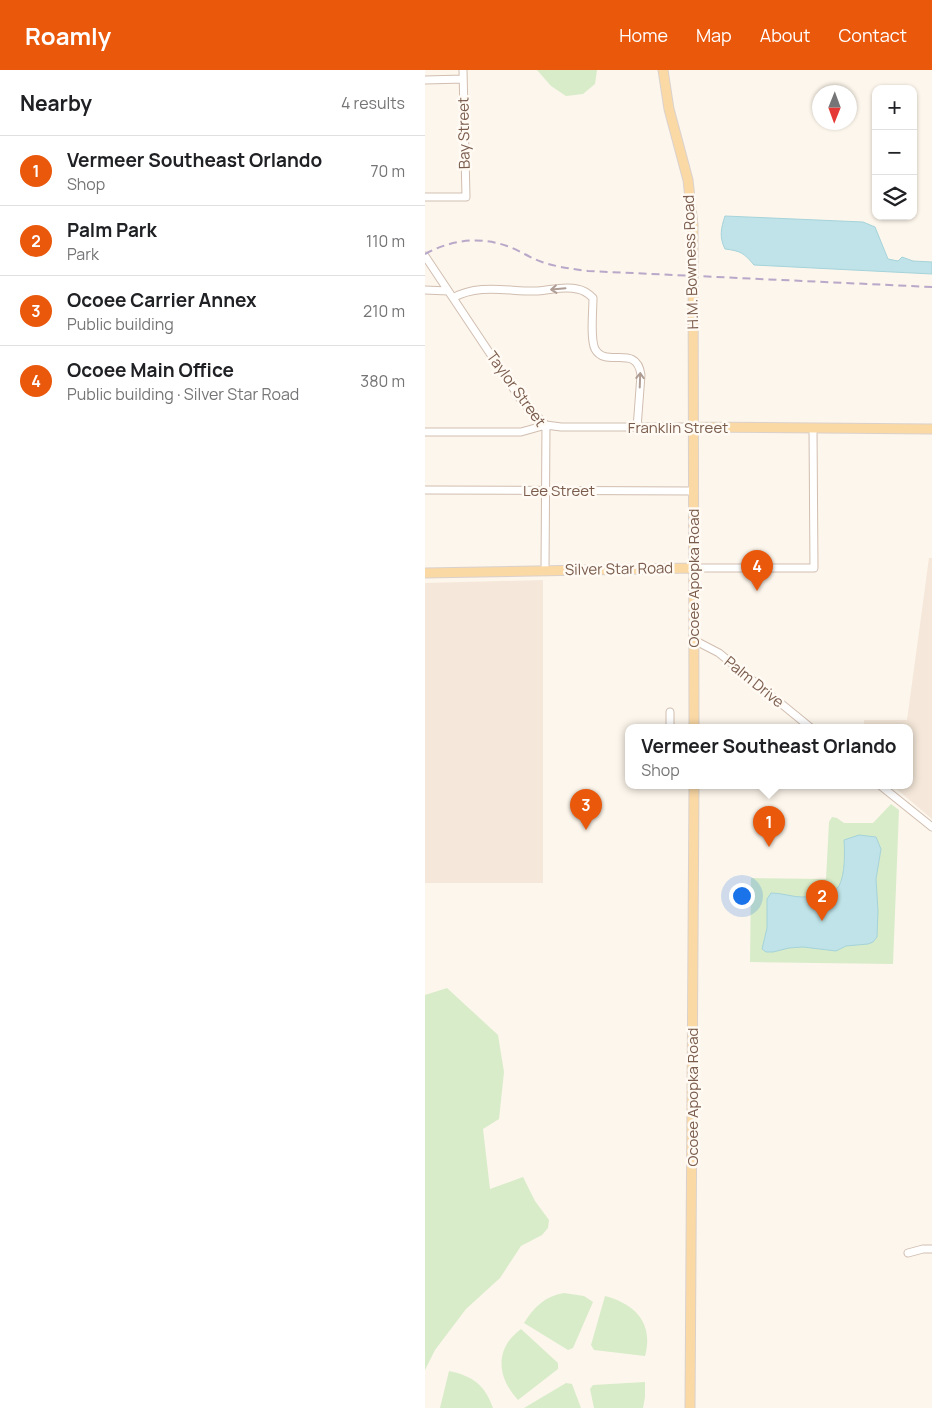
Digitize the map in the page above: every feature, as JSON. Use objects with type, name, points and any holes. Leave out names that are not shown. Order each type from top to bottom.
[{"type":"main road","name":"H.M. Bowness Road","points":[[663,70],[669,110],[688,180],[693,225],[694,428]]},
{"type":"main road","name":"Franklin Street","points":[[694,428],[932,429]]},
{"type":"main road","name":"Ocoee Apopka Road","points":[[694,428],[694,724]]},
{"type":"main road","name":"Silver Star Road","points":[[425,573],[694,568]]},
{"type":"main road","name":"Ocoee Apopka Road","points":[[690,1408],[694,789]]},
{"type":"street","name":"Bay Street","points":[[425,197],[466,196],[463,70]]},
{"type":"street","points":[[425,80],[463,78]]},
{"type":"street","name":"Taylor Street","points":[[425,256],[523,404],[546,425],[545,571]]},
{"type":"street","points":[[453,298],[470,291],[483,289],[520,291],[575,288],[586,291],[593,298],[594,348],[597,353],[605,356],[633,359],[640,368],[637,428]]},
{"type":"street","points":[[425,290],[448,290]]},
{"type":"street","name":"Franklin Street","points":[[425,432],[521,432],[546,425],[561,428],[694,428]]},
{"type":"street","name":"Silver Star Road","points":[[694,568],[814,568],[813,428]]},
{"type":"street","name":"Lee Street","points":[[425,490],[694,491]]},
{"type":"street","name":"Palm Drive","points":[[694,640],[719,654],[806,724]]},
{"type":"street","points":[[670,712],[670,724]]},
{"type":"street","points":[[885,789],[932,827]]},
{"type":"street","points":[[908,1253],[932,1249]]},
{"type":"shaded area","points":[[929,558],[932,558],[932,819],[897,789],[913,789],[913,724],[864,724],[864,720],[907,720]]},
{"type":"shaded area","points":[[543,580],[543,883],[425,883],[425,583]]},
{"type":"green space","points":[[537,70],[597,70],[595,84],[583,94],[566,96],[551,86]]},
{"type":"green space","points":[[891,804],[899,810],[893,964],[750,962],[751,878],[826,879],[829,822],[832,817],[844,823],[873,823]]},
{"type":"green space","points":[[447,988],[498,1035],[504,1072],[499,1119],[483,1129],[490,1189],[523,1177],[535,1201],[549,1220],[548,1228],[542,1235],[521,1246],[500,1278],[466,1309],[435,1350],[425,1370],[425,995]]},
{"type":"green space","points":[[564,1293],[584,1296],[593,1302],[573,1348],[568,1350],[524,1323],[541,1303],[557,1294]]},
{"type":"green space","points":[[605,1296],[625,1304],[640,1317],[647,1334],[645,1356],[594,1350],[591,1345]]},
{"type":"green space","points":[[521,1329],[558,1363],[558,1369],[518,1400],[506,1382],[502,1363],[506,1345]]},
{"type":"green space","points":[[449,1371],[465,1376],[477,1383],[486,1393],[493,1408],[440,1408]]},
{"type":"green space","points":[[645,1382],[643,1408],[594,1408],[590,1389],[593,1385]]},
{"type":"green space","points":[[566,1383],[572,1384],[581,1408],[524,1408]]},
{"type":"water","points":[[725,216],[863,222],[875,227],[888,259],[898,261],[902,257],[913,261],[932,262],[932,274],[754,265],[742,253],[725,249],[721,232]]},
{"type":"water","points":[[859,835],[876,837],[881,849],[876,879],[877,937],[873,942],[846,946],[836,951],[803,947],[773,952],[766,952],[762,949],[767,928],[767,899],[771,893],[806,897],[832,892],[839,886],[841,881],[844,840]]},
{"type":"railway","points":[[425,254],[445,245],[476,240],[507,246],[548,264],[588,271],[932,287]]},
{"type":"place","name":"Ocoee Main Office","points":[[757,591]]},
{"type":"place","name":"Ocoee Carrier Annex","points":[[586,830]]},
{"type":"place","name":"Vermeer Southeast Orlando","points":[[769,847]]},
{"type":"place","name":"Palm Park","points":[[822,921]]}]
